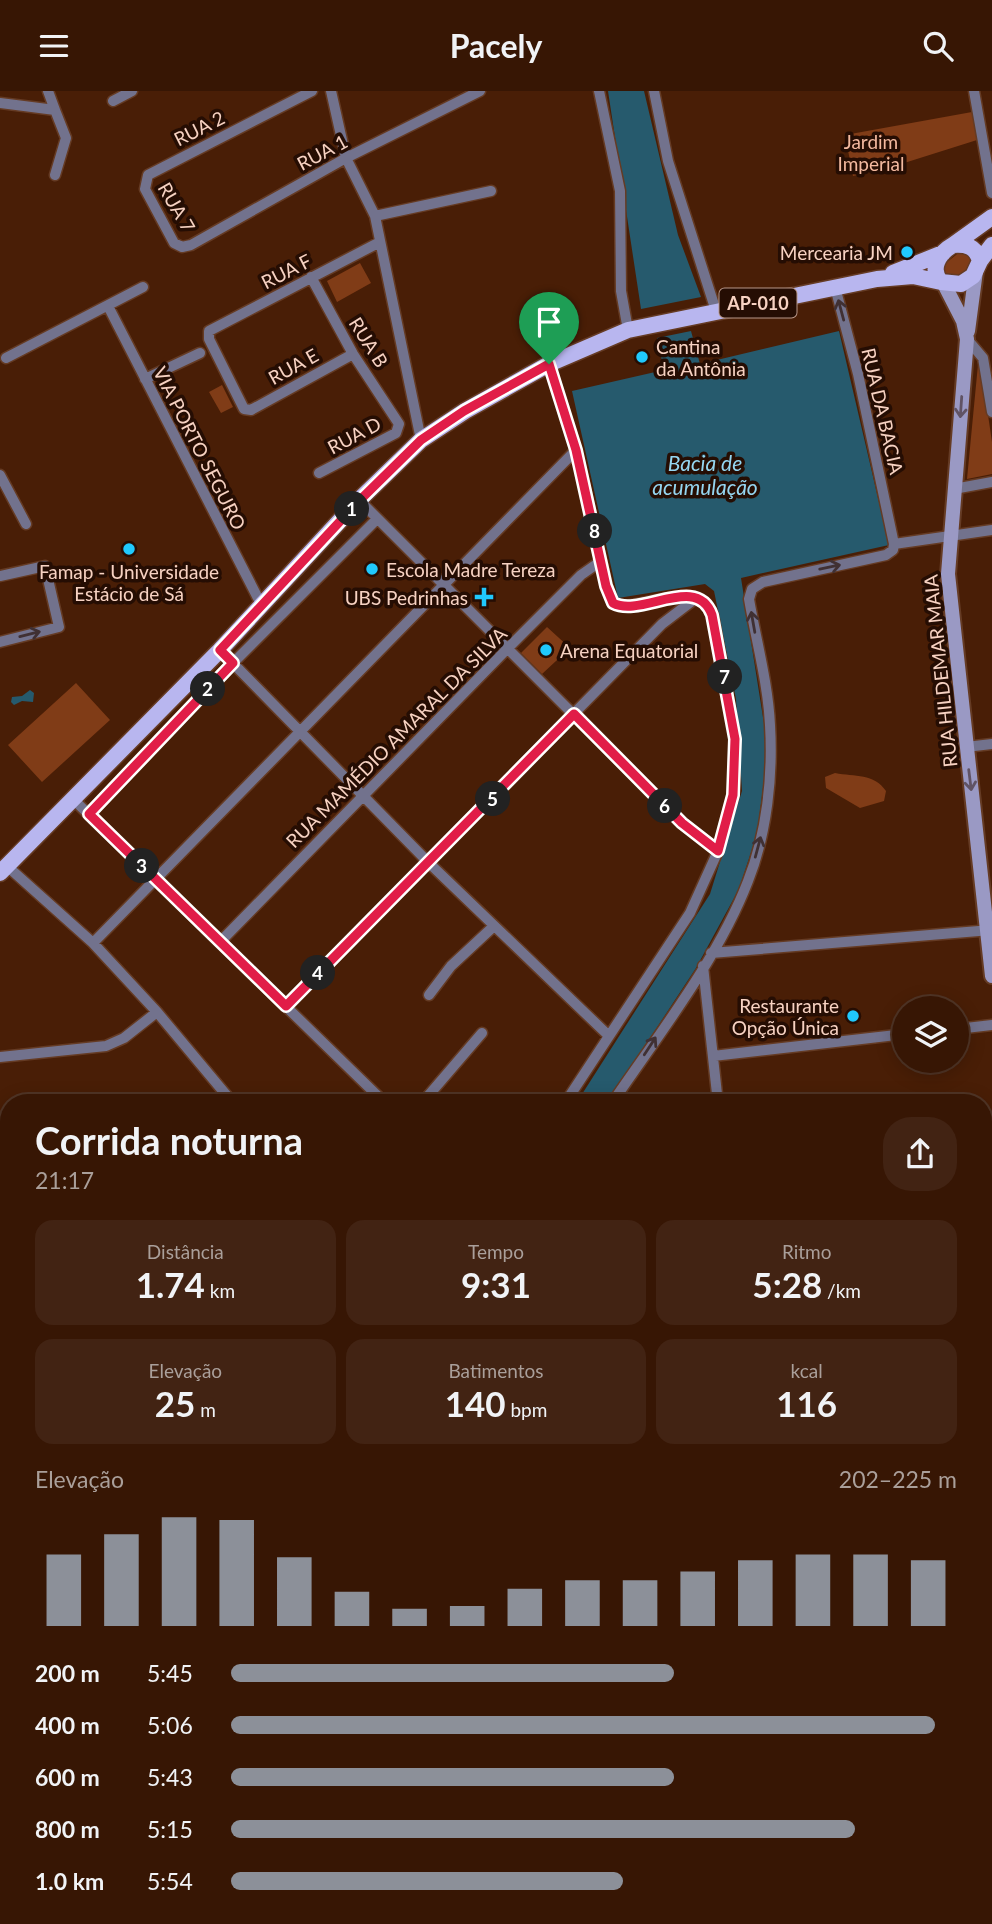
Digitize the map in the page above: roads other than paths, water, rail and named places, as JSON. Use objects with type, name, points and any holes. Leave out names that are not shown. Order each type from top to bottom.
[{"type":"main road","name":"AP-010","points":[[877,279],[948,249],[992,217]]},
{"type":"main road","points":[[968,246],[984,260],[961,284],[942,283],[936,277],[936,267],[948,249],[968,246]]},
{"type":"main road","points":[[967,339],[984,260]]},
{"type":"main road","name":"AP-010","points":[[4,870],[220,650],[359,501],[421,440],[464,411],[549,364],[628,330],[877,279],[913,276],[942,283]]},
{"type":"main road","name":"RUA HILDEMAR MAIA","points":[[942,283],[963,321],[967,339],[950,536],[950,599],[990,930],[992,976]]},
{"type":"street","points":[[48,91],[66,138],[55,174]]},
{"type":"street","points":[[113,101],[132,91]]},
{"type":"street","name":"RUA 2","points":[[144,183],[148,176],[158,169],[312,91]]},
{"type":"street","points":[[331,91],[346,158],[375,216],[421,440]]},
{"type":"street","name":"RUA 1","points":[[182,247],[191,245],[346,158],[480,91]]},
{"type":"street","points":[[599,91],[620,191],[621,291],[628,330]]},
{"type":"street","points":[[654,91],[668,161],[716,311]]},
{"type":"street","points":[[974,91],[992,193]]},
{"type":"street","points":[[0,103],[55,110]]},
{"type":"street","name":"RUA 7","points":[[144,183],[163,225],[174,243],[182,247]]},
{"type":"street","points":[[375,216],[491,191]]},
{"type":"street","points":[[984,260],[992,233]]},
{"type":"street","name":"RUA F","points":[[251,410],[244,409],[209,339],[209,331],[380,242]]},
{"type":"street","name":"RUA B","points":[[311,278],[353,354],[400,424]]},
{"type":"street","points":[[6,358],[143,287]]},
{"type":"street","name":"RUA DA BACIA","points":[[835,288],[858,374],[894,544]]},
{"type":"street","name":"VIA PORTO SEGURO","points":[[108,306],[262,606]]},
{"type":"street","points":[[967,339],[983,358],[992,412]]},
{"type":"street","points":[[145,379],[201,353]]},
{"type":"street","name":"RUA E","points":[[251,410],[353,354]]},
{"type":"street","points":[[549,364],[576,450],[613,603],[627,606],[661,599],[696,598],[707,604],[712,615],[734,729],[733,795],[718,851],[696,902],[571,1094]]},
{"type":"street","name":"RUA D","points":[[319,473],[396,433],[400,424]]},
{"type":"street","points":[[93,943],[576,450]]},
{"type":"street","points":[[0,475],[26,524]]},
{"type":"street","points":[[954,489],[992,482]]},
{"type":"street","points":[[0,500],[12,497]]},
{"type":"street","points":[[359,501],[689,829],[718,851]]},
{"type":"street","points":[[92,816],[233,663],[377,519]]},
{"type":"street","points":[[618,1094],[711,953],[749,878],[769,788],[770,721],[749,599],[756,585],[886,555],[894,548],[894,544],[992,530]]},
{"type":"street","name":"RUA MAMÉDIO AMARAL DA SILVA","points":[[220,942],[507,649],[601,561]]},
{"type":"street","points":[[0,576],[45,566],[59,627],[0,642]]},
{"type":"street","points":[[286,1006],[662,624],[696,598]]},
{"type":"street","points":[[220,650],[429,863],[609,1036]]},
{"type":"street","points":[[966,747],[992,744]]},
{"type":"street","points":[[73,799],[375,1094]]},
{"type":"street","points":[[4,870],[93,943],[157,1012],[225,1094]]},
{"type":"street","points":[[429,995],[451,966],[495,926]]},
{"type":"street","points":[[711,953],[990,930]]},
{"type":"street","points":[[703,966],[717,1094]]},
{"type":"street","points":[[0,1058],[106,1045],[124,1038],[157,1012]]},
{"type":"street","points":[[969,1027],[992,1025]]},
{"type":"street","points":[[430,1094],[482,1033]]},
{"type":"street","points":[[713,1056],[892,1035]]},
{"type":"water","points":[[608,91],[644,91],[678,235],[701,297],[641,309]]},
{"type":"water","name":"Bacia de acumulação","points":[[691,331],[700,364],[839,331],[889,545],[741,578],[768,749],[757,834],[739,889],[696,968],[613,1094],[582,1094],[710,894],[742,791],[736,699],[714,591],[705,584],[618,598],[572,391],[664,370],[657,338]]},
{"type":"water","points":[[30,690],[34,693],[33,702],[22,701],[14,705],[11,702],[12,697],[22,696]]},
{"type":"place","name":"Mercearia JM","points":[[907,252]]},
{"type":"place","name":"Cantina da Antônia","points":[[642,357]]},
{"type":"place","name":"Famap - Universidade Estácio de Sá","points":[[129,549]]},
{"type":"place","name":"Escola Madre Tereza","points":[[372,569]]},
{"type":"place","name":"UBS Pedrinhas","points":[[484,597]]},
{"type":"place","name":"Arena Equatorial","points":[[546,650]]},
{"type":"place","name":"Restaurante Opção Única","points":[[853,1016]]},
{"type":"park label","name":"Jardim Imperial","points":[[871,152]]}]
